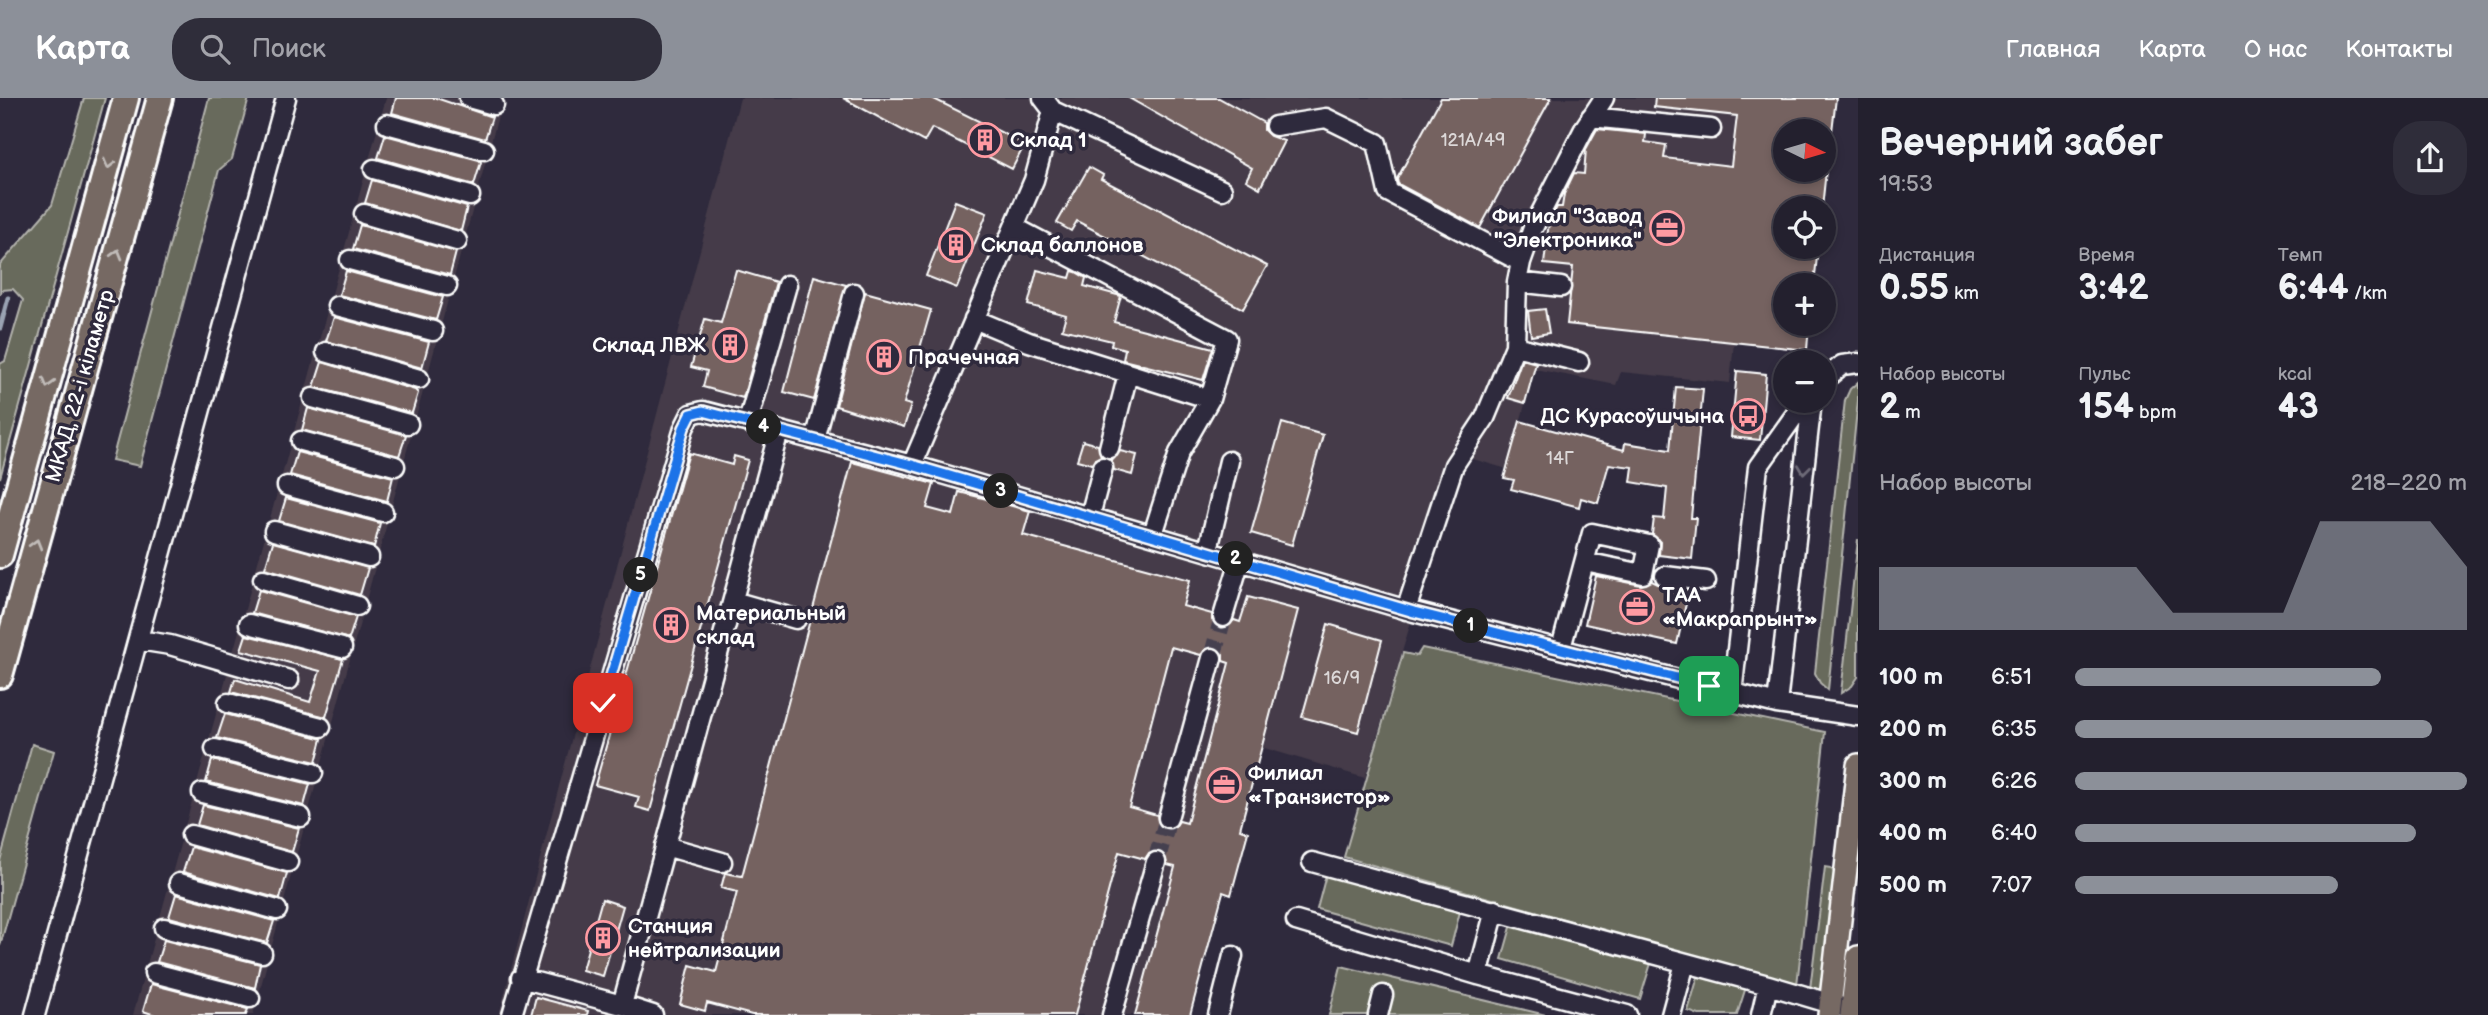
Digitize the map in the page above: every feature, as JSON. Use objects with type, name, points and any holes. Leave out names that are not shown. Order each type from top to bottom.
[{"type":"highway","name":"МКАД, 22-і кіламетр","points":[[0,555],[126,98]]},
{"type":"highway","name":"МКАД, 22-і кіламетр","points":[[0,675],[160,98]]},
{"type":"main road","points":[[1830,1009],[1858,765]]},
{"type":"main road","points":[[1854,1013],[1858,957]]},
{"type":"street","points":[[35,1015],[286,98]]},
{"type":"street","points":[[469,98],[494,105]]},
{"type":"street","points":[[1406,610],[1454,465],[1485,418],[1515,346],[1517,282],[1533,228],[1591,117],[1604,98]]},
{"type":"street","points":[[912,465],[1034,180],[1048,104],[1223,190]]},
{"type":"street","points":[[1591,117],[1711,129]]},
{"type":"street","points":[[1275,126],[1326,118],[1377,143],[1388,192],[1521,262]]},
{"type":"street","points":[[387,124],[484,150]]},
{"type":"street","points":[[374,169],[470,196]]},
{"type":"street","points":[[364,214],[457,241]]},
{"type":"street","points":[[1014,227],[1227,339],[1210,400],[1179,453],[1153,534]]},
{"type":"street","points":[[350,260],[447,286]]},
{"type":"street","points":[[1517,282],[1561,287]]},
{"type":"street","points":[[748,422],[788,285]]},
{"type":"street","points":[[815,440],[854,293]]},
{"type":"street","points":[[337,306],[433,331]]},
{"type":"street","points":[[974,319],[1029,342],[1210,400]]},
{"type":"street","points":[[1515,346],[1579,362]]},
{"type":"street","points":[[326,352],[419,379]]},
{"type":"street","points":[[1836,370],[1842,365],[1858,363]]},
{"type":"street","points":[[1109,447],[1128,374]]},
{"type":"street","points":[[313,398],[408,424]]},
{"type":"street","points":[[512,1015],[684,428],[691,414],[703,411],[912,465],[1406,610],[1777,704],[1858,716]]},
{"type":"street","points":[[1732,693],[1758,467],[1796,413]]},
{"type":"street","points":[[1777,704],[1811,413]]},
{"type":"street","points":[[622,1005],[779,431]]},
{"type":"street","points":[[301,441],[395,466]]},
{"type":"street","points":[[1208,550],[1229,461]]},
{"type":"street","points":[[1090,516],[1103,467]]},
{"type":"street","points":[[287,486],[383,512]]},
{"type":"street","points":[[274,531],[369,557]]},
{"type":"street","points":[[1223,617],[1240,560]]},
{"type":"street","points":[[1561,648],[1585,562]]},
{"type":"street","points":[[1665,576],[1706,581]]},
{"type":"street","points":[[263,579],[357,606]]},
{"type":"street","points":[[733,601],[796,619]]},
{"type":"street","points":[[248,624],[342,648]]},
{"type":"street","points":[[139,640],[170,645],[289,680]]},
{"type":"street","points":[[1168,818],[1212,658]]},
{"type":"street","points":[[228,703],[321,727]]},
{"type":"street","points":[[215,749],[313,773]]},
{"type":"street","points":[[202,793],[301,817]]},
{"type":"street","points":[[191,835],[288,862]]},
{"type":"street","points":[[665,846],[722,862]]},
{"type":"street","points":[[1112,1015],[1156,862]]},
{"type":"street","points":[[1312,862],[1768,985],[1830,1009],[1854,1013]]},
{"type":"street","points":[[179,883],[277,910]]},
{"type":"street","points":[[1478,975],[1494,910]]},
{"type":"street","points":[[1296,921],[1478,975],[1627,1015]]},
{"type":"street","points":[[164,928],[262,953]]},
{"type":"street","points":[[1218,1015],[1233,956]]},
{"type":"street","points":[[1671,1015],[1685,963]]},
{"type":"street","points":[[154,973],[250,998]]},
{"type":"street","points":[[521,978],[653,1015]]},
{"type":"street","points":[[1761,1015],[1768,985]]},
{"type":"street","points":[[1378,1015],[1382,995]]},
{"type":"shaded area","points":[[386,98],[503,98],[253,1015],[133,1015]]},
{"type":"shaded area","points":[[740,98],[1836,98],[1834,119],[1773,119],[1773,182],[1825,182],[1823,196],[1773,196],[1773,259],[1817,259],[1815,273],[1773,273],[1773,336],[1808,336],[1807,350],[1734,342],[1730,383],[1621,372],[1616,385],[1535,369],[1507,469],[1466,457],[1462,460],[1365,778],[1261,747],[1240,829],[1248,832],[1231,895],[1222,893],[1190,1015],[499,1015]]},
{"type":"green space","points":[[84,98],[105,98],[0,478],[0,364],[5,361],[23,300],[13,289],[2,290],[0,294],[0,265],[52,205]]},
{"type":"green space","points":[[209,98],[249,98],[232,159],[219,170],[140,466],[112,460]]},
{"type":"green space","points":[[1858,382],[1828,690],[1820,683],[1815,673],[1845,400],[1850,389]]},
{"type":"green space","points":[[1858,539],[1858,677],[1852,686],[1841,693]]},
{"type":"green space","points":[[1422,648],[1825,732],[1797,985],[1344,857],[1403,653],[1417,656]]},
{"type":"green space","points":[[32,744],[54,751],[0,946],[0,861]]},
{"type":"green space","points":[[1825,867],[1831,868],[1836,875],[1823,991],[1810,989]]},
{"type":"green space","points":[[1327,871],[1461,908],[1451,946],[1317,909]]},
{"type":"green space","points":[[1513,920],[1652,960],[1640,999],[1502,959]]},
{"type":"green space","points":[[1341,966],[1546,1015],[1329,1015]]},
{"type":"green space","points":[[1699,973],[1746,987],[1737,1015],[1699,1015],[1688,1011]]},
{"type":"building","points":[[396,98],[436,98],[492,117],[485,139],[392,113]]},
{"type":"building","points":[[843,98],[932,98],[1025,144],[1012,169],[932,128],[924,142]]},
{"type":"building","points":[[1129,98],[1219,98],[1264,123],[1264,130],[1270,136],[1284,141],[1260,188],[1246,180],[1252,168]]},
{"type":"building","points":[[1441,98],[1551,98],[1480,228],[1398,184],[1397,179]]},
{"type":"building","name":"Филиал \"Завод \"Электроника\"","points":[[1655,98],[1836,98],[1833,119],[1773,119],[1773,182],[1825,182],[1823,196],[1773,196],[1773,259],[1817,259],[1815,273],[1773,273],[1773,336],[1808,336],[1807,350],[1567,324],[1573,267],[1544,264],[1549,222],[1557,207],[1562,207],[1564,194],[1574,173],[1584,174],[1586,149],[1597,129],[1646,134],[1645,142],[1666,145],[1664,158],[1731,166],[1737,116],[1654,107]]},
{"type":"building","points":[[385,135],[479,160],[481,162],[474,185],[378,158]]},
{"type":"building","points":[[1089,167],[1103,175],[1101,179],[1267,266],[1243,309],[1077,221],[1071,231],[1057,223]]},
{"type":"building","points":[[372,180],[467,207],[461,231],[365,203]]},
{"type":"building","name":"Склад баллонов","points":[[955,201],[987,213],[957,288],[926,276]]},
{"type":"building","points":[[360,225],[456,252],[450,275],[353,249]]},
{"type":"building","name":"Склад ЛВЖ","points":[[736,270],[776,282],[743,398],[703,387],[707,371],[691,367],[705,319],[721,323]]},
{"type":"building","points":[[1037,270],[1070,278],[1072,271],[1076,272],[1086,278],[1084,286],[1121,296],[1114,322],[1213,348],[1203,380],[1123,360],[1125,349],[1111,345],[1112,341],[1062,329],[1066,315],[1028,305]]},
{"type":"building","points":[[346,271],[443,297],[436,320],[339,295]]},
{"type":"building","points":[[814,276],[846,285],[814,400],[784,392]]},
{"type":"building","name":"Прачечная","points":[[865,292],[931,310],[904,403],[911,405],[904,427],[836,406]]},
{"type":"building","points":[[1545,309],[1549,333],[1531,336],[1528,311]]},
{"type":"building","points":[[334,317],[429,342],[422,368],[326,341]]},
{"type":"building","points":[[1522,359],[1536,363],[1525,403],[1508,398]]},
{"type":"building","points":[[322,362],[415,390],[418,393],[412,413],[314,387]]},
{"type":"building","name":"ДС Курасоўшчына","points":[[1737,371],[1766,374],[1760,440],[1731,437]]},
{"type":"building","points":[[1676,387],[1703,389],[1691,518],[1696,518],[1692,559],[1659,555],[1660,542],[1652,534],[1654,518],[1664,519],[1667,488],[1631,482],[1633,467],[1609,464],[1598,503],[1581,498],[1579,507],[1511,489],[1514,480],[1504,478],[1520,421],[1624,450],[1625,443],[1670,450]]},
{"type":"building","points":[[308,408],[406,435],[399,456],[302,430]]},
{"type":"building","points":[[1282,423],[1323,435],[1292,545],[1251,533]]},
{"type":"building","points":[[1083,441],[1098,445],[1101,456],[1092,464],[1077,460]]},
{"type":"building","points":[[1120,451],[1137,455],[1132,475],[1114,470],[1111,459]]},
{"type":"building","points":[[297,452],[393,477],[387,501],[290,475]]},
{"type":"building","name":"Материальный склад","points":[[689,453],[732,465],[734,456],[748,460],[650,811],[636,807],[639,797],[595,785]]},
{"type":"building","points":[[852,462],[934,484],[927,508],[953,515],[959,492],[991,500],[1030,511],[1023,535],[1190,580],[1183,606],[1212,614],[1212,620],[1219,628],[1226,628],[1234,620],[1240,622],[1248,597],[1298,610],[1240,829],[1248,832],[1231,895],[1223,892],[1190,1015],[1135,1015],[1175,867],[1167,865],[1165,855],[1158,851],[1149,853],[1145,859],[1119,852],[1075,1015],[752,1015],[707,1003],[705,1011],[680,1004],[690,965],[716,972],[737,892],[721,888],[725,873],[742,876]],"holes":[[[1171,647],[1201,655],[1208,647],[1216,647],[1223,654],[1223,661],[1229,663],[1187,823],[1179,821],[1175,827],[1166,829],[1159,825],[1157,815],[1129,807]]]},
{"type":"building","points":[[286,498],[380,523],[374,547],[279,521]]},
{"type":"building","points":[[273,542],[368,568],[360,595],[265,568]]},
{"type":"building","name":"ТАА «Макрапрынт»","points":[[1596,576],[1641,585],[1652,581],[1664,587],[1689,590],[1677,644],[1585,624]]},
{"type":"building","points":[[259,590],[356,617],[349,639],[252,613]]},
{"type":"building","points":[[1328,624],[1382,640],[1358,732],[1302,717]]},
{"type":"building","points":[[246,635],[343,659],[326,717],[231,692],[235,679],[310,702],[320,671],[241,650]]},
{"type":"building","points":[[225,714],[322,739],[316,762],[217,738]]},
{"type":"building","points":[[212,760],[310,784],[304,806],[206,782]]},
{"type":"building","points":[[203,805],[299,828],[292,852],[197,825]]},
{"type":"building","points":[[191,847],[287,873],[280,899],[183,872]]},
{"type":"building","points":[[176,894],[274,921],[267,943],[169,917]]},
{"type":"building","name":"Станция нейтрализации","points":[[602,899],[623,906],[603,976],[582,970]]},
{"type":"building","points":[[164,940],[260,964],[255,988],[157,962]]},
{"type":"building","points":[[151,984],[248,1009],[246,1015],[155,1015],[143,1011]]},
{"type":"building","points":[[536,997],[588,1011],[587,1015],[531,1015]]},
{"type":"waterway","points":[[0,328],[8,298]]},
{"type":"tunnel","points":[[1212,658],[1223,617]]},
{"type":"tunnel","points":[[1156,862],[1168,818]]},
{"type":"place","name":"Склад 1","points":[[985,140]]},
{"type":"place","name":"Филиал \"Завод \"Электроника\"","points":[[1667,228]]},
{"type":"place","name":"Склад баллонов","points":[[956,245]]},
{"type":"place","name":"Склад ЛВЖ","points":[[730,345]]},
{"type":"place","name":"Прачечная","points":[[884,357]]},
{"type":"place","name":"ДС Курасоўшчына","points":[[1748,416]]},
{"type":"place","name":"ТАА «Макрапрынт»","points":[[1637,607]]},
{"type":"place","name":"Материальный склад","points":[[671,625]]},
{"type":"place","name":"Филиал «Транзистор»","points":[[1224,785]]},
{"type":"place","name":"Станция нейтрализации","points":[[603,938]]},
{"type":"route","points":[[603,703],[684,428],[691,414],[703,411],[912,465],[1414,612],[1709,686]]}]
